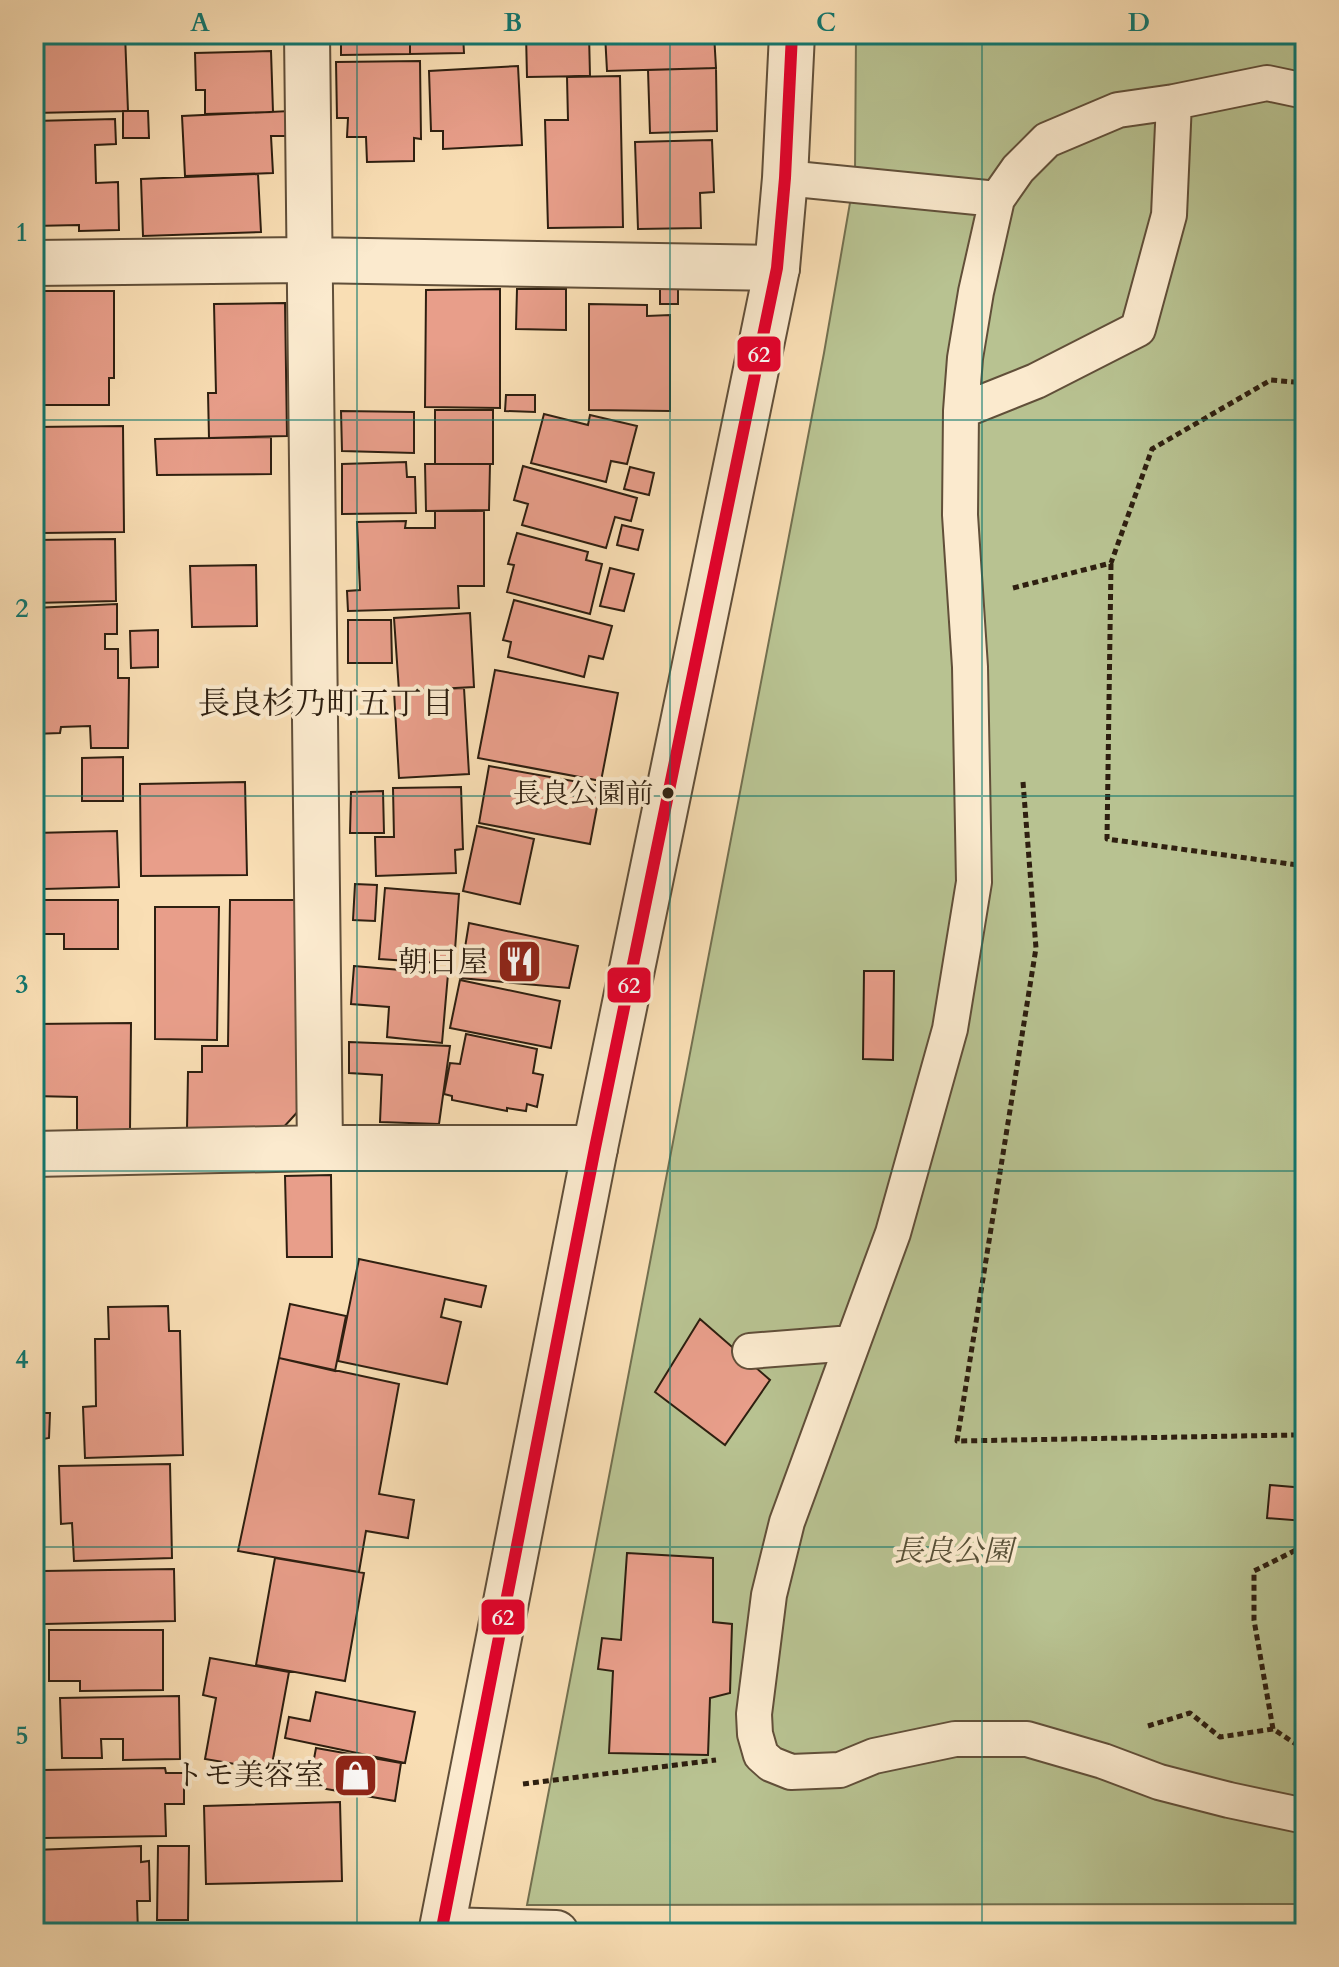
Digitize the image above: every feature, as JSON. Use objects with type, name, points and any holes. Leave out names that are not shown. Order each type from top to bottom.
[{"type":"street","points":[[307,34],[320,1148]]},
{"type":"street","points":[[556,1933],[441,1931],[595,1148],[777,268],[792,34]]},
{"type":"street","points":[[34,263],[310,260],[777,268]]},
{"type":"street","points":[[34,1154],[320,1148],[595,1148]]},
{"type":"lane","points":[[1305,91],[1267,83],[1118,110],[1047,140],[1018,169],[997,199],[976,292],[965,358],[961,411],[960,515],[970,667],[974,882],[950,1029],[893,1233],[787,1522],[769,1595],[754,1714],[761,1755],[771,1764],[791,1772],[840,1770],[874,1756],[955,1739],[1027,1739],[1103,1761],[1159,1782],[1305,1816]]},
{"type":"lane","points":[[961,411],[1036,381],[1138,329],[1169,215],[1174,102]]},
{"type":"lane","points":[[785,178],[997,199]]},
{"type":"lane","points":[[750,1351],[852,1343]]},
{"type":"path","points":[[1305,383],[1271,380],[1152,449],[1111,563],[1107,839],[1305,866]]},
{"type":"path","points":[[1008,589],[1111,563]]},
{"type":"path","points":[[1023,776],[1036,948],[957,1441],[1305,1437]]},
{"type":"path","points":[[1273,1729],[1254,1620],[1254,1571],[1305,1548]]},
{"type":"path","points":[[1103,1761],[1141,1728],[1190,1713],[1220,1737],[1273,1729],[1305,1750]]},
{"type":"path","points":[[467,1791],[761,1755]]},
{"type":"green space","name":"長良公園","points":[[856,34],[1305,34],[1305,1904],[527,1905],[824,353],[855,174]]},
{"type":"building","points":[[34,34],[125,34],[128,111],[34,113]]},
{"type":"building","points":[[341,34],[410,34],[410,54],[341,55]]},
{"type":"building","points":[[410,34],[463,34],[464,53],[410,54]]},
{"type":"building","points":[[526,34],[589,34],[590,76],[527,77]]},
{"type":"building","points":[[605,34],[714,34],[716,68],[607,71]]},
{"type":"building","points":[[271,51],[273,112],[205,114],[205,90],[196,90],[195,53]]},
{"type":"building","points":[[420,61],[421,139],[414,138],[414,161],[367,162],[366,137],[347,137],[348,118],[337,118],[336,62]]},
{"type":"building","points":[[518,66],[522,145],[443,149],[443,131],[431,131],[429,71]]},
{"type":"building","points":[[716,68],[717,131],[650,133],[648,70]]},
{"type":"building","points":[[620,76],[623,227],[548,228],[545,120],[568,120],[567,77]]},
{"type":"building","points":[[123,111],[148,111],[149,138],[123,138]]},
{"type":"building","points":[[290,111],[290,136],[271,136],[273,173],[185,176],[182,116]]},
{"type":"building","points":[[115,119],[116,144],[95,145],[96,183],[118,182],[119,230],[79,231],[79,225],[34,226],[34,121]]},
{"type":"building","points":[[712,140],[714,192],[700,193],[701,228],[638,229],[635,142]]},
{"type":"building","points":[[258,174],[261,232],[143,236],[141,179]]},
{"type":"building","points":[[678,288],[678,304],[660,304],[660,289]]},
{"type":"building","points":[[500,289],[500,408],[425,407],[426,290]]},
{"type":"building","points":[[517,289],[566,289],[566,330],[516,329]]},
{"type":"building","points":[[34,291],[114,291],[114,378],[109,378],[109,405],[34,405]]},
{"type":"building","points":[[285,303],[287,436],[209,438],[208,393],[216,393],[214,304]]},
{"type":"building","points":[[589,304],[647,305],[647,316],[670,315],[670,411],[589,410]]},
{"type":"building","points":[[506,395],[535,395],[535,412],[505,411]]},
{"type":"building","points":[[435,410],[493,410],[493,464],[435,464]]},
{"type":"building","points":[[341,411],[414,412],[414,453],[342,451]]},
{"type":"building","points":[[544,414],[588,425],[590,415],[637,426],[627,464],[611,461],[606,482],[531,463]]},
{"type":"building","points":[[123,426],[124,532],[42,533],[42,500],[34,501],[34,427]]},
{"type":"building","points":[[271,437],[271,474],[157,475],[155,439]]},
{"type":"building","points":[[406,462],[407,477],[415,477],[416,513],[342,514],[342,464]]},
{"type":"building","points":[[425,464],[490,464],[489,510],[426,511]]},
{"type":"building","points":[[523,466],[637,498],[631,521],[615,517],[606,548],[522,525],[528,504],[514,500]]},
{"type":"building","points":[[630,467],[654,473],[649,495],[624,489]]},
{"type":"building","points":[[435,511],[484,511],[484,586],[458,586],[459,608],[348,611],[347,591],[360,590],[357,522],[406,521],[405,528],[435,528]]},
{"type":"building","points":[[622,525],[643,530],[638,550],[617,545]]},
{"type":"building","points":[[517,533],[588,552],[586,560],[602,564],[590,614],[507,592],[514,565],[508,564]]},
{"type":"building","points":[[115,539],[116,601],[34,603],[34,540]]},
{"type":"building","points":[[256,565],[257,626],[192,627],[190,566]]},
{"type":"building","points":[[610,568],[634,574],[624,611],[600,606]]},
{"type":"building","points":[[514,600],[612,626],[603,659],[589,656],[584,677],[508,657],[511,642],[503,640]]},
{"type":"building","points":[[117,604],[117,634],[105,634],[105,649],[118,649],[118,678],[129,678],[128,748],[91,748],[90,726],[61,727],[60,733],[34,734],[34,608]]},
{"type":"building","points":[[470,613],[474,687],[399,691],[394,618]]},
{"type":"building","points":[[348,620],[391,620],[392,663],[348,663]]},
{"type":"building","points":[[158,630],[158,667],[131,668],[130,631]]},
{"type":"building","points":[[495,670],[618,693],[601,781],[478,758]]},
{"type":"building","points":[[464,688],[469,774],[399,778],[394,691]]},
{"type":"building","points":[[123,757],[123,801],[82,801],[82,758]]},
{"type":"building","points":[[489,766],[601,786],[590,844],[479,823]]},
{"type":"building","points":[[245,782],[247,875],[141,876],[140,784]]},
{"type":"building","points":[[461,787],[463,849],[455,850],[456,873],[376,876],[375,837],[394,837],[393,788]]},
{"type":"building","points":[[383,791],[384,833],[350,833],[351,792]]},
{"type":"building","points":[[477,826],[534,839],[520,904],[463,891]]},
{"type":"building","points":[[117,831],[119,887],[44,889],[44,884],[34,884],[34,833]]},
{"type":"building","points":[[355,884],[377,885],[375,921],[353,920]]},
{"type":"building","points":[[385,888],[459,894],[454,964],[379,959]]},
{"type":"building","points":[[34,900],[118,900],[118,949],[64,949],[64,934],[34,934]]},
{"type":"building","points":[[230,900],[300,900],[302,1107],[282,1129],[187,1130],[188,1072],[202,1072],[202,1046],[228,1046]]},
{"type":"building","points":[[155,907],[219,907],[217,1040],[155,1039]]},
{"type":"building","name":"朝日屋","points":[[469,923],[578,946],[569,988],[460,978]]},
{"type":"building","points":[[354,966],[448,974],[442,1043],[387,1037],[389,1007],[351,1004]]},
{"type":"building","points":[[864,971],[894,971],[893,1060],[863,1059]]},
{"type":"building","points":[[460,980],[560,1001],[551,1048],[450,1028]]},
{"type":"building","points":[[131,1023],[130,1131],[77,1132],[77,1097],[34,1096],[34,1024]]},
{"type":"building","points":[[466,1034],[537,1049],[533,1073],[543,1075],[537,1107],[527,1104],[526,1111],[507,1108],[507,1111],[452,1100],[452,1096],[444,1094],[450,1063],[460,1064]]},
{"type":"building","points":[[349,1042],[450,1046],[439,1124],[380,1122],[382,1075],[349,1073]]},
{"type":"building","points":[[331,1175],[332,1257],[287,1257],[285,1176]]},
{"type":"building","points":[[359,1259],[486,1286],[481,1307],[445,1299],[441,1317],[461,1322],[447,1384],[338,1361]]},
{"type":"building","points":[[290,1304],[346,1316],[335,1371],[279,1358]]},
{"type":"building","points":[[168,1306],[169,1331],[180,1331],[183,1455],[85,1458],[83,1407],[96,1406],[95,1339],[109,1339],[108,1307]]},
{"type":"building","points":[[700,1319],[770,1380],[725,1445],[655,1392]]},
{"type":"building","points":[[34,1345],[36,1413],[50,1413],[49,1438],[43,1439],[43,1453],[34,1453]]},
{"type":"building","points":[[279,1358],[399,1384],[379,1494],[414,1500],[408,1538],[366,1531],[359,1572],[238,1551]]},
{"type":"building","points":[[170,1464],[172,1558],[74,1561],[72,1523],[61,1524],[59,1466]]},
{"type":"building","points":[[1270,1485],[1305,1488],[1305,1521],[1267,1518]]},
{"type":"building","points":[[627,1553],[713,1558],[713,1622],[732,1624],[730,1693],[710,1698],[708,1755],[609,1753],[613,1671],[598,1669],[602,1638],[621,1640]]},
{"type":"building","points":[[275,1558],[364,1573],[345,1681],[256,1665]]},
{"type":"building","points":[[174,1569],[175,1621],[44,1624],[43,1571]]},
{"type":"building","points":[[49,1630],[163,1630],[163,1690],[80,1691],[80,1681],[49,1681]]},
{"type":"building","points":[[210,1658],[289,1672],[271,1770],[205,1759],[216,1698],[203,1695]]},
{"type":"building","points":[[316,1692],[415,1712],[405,1763],[285,1738],[289,1717],[310,1721]]},
{"type":"building","points":[[179,1696],[180,1759],[123,1760],[123,1739],[101,1739],[102,1758],[62,1758],[60,1698]]},
{"type":"building","name":"トモ美容室","points":[[316,1748],[401,1763],[395,1801],[309,1786]]},
{"type":"building","points":[[165,1768],[166,1773],[184,1773],[184,1804],[165,1804],[166,1836],[44,1838],[43,1770]]},
{"type":"building","points":[[340,1802],[342,1881],[206,1884],[204,1806]]},
{"type":"building","points":[[141,1846],[141,1862],[149,1861],[150,1901],[137,1901],[138,1933],[34,1933],[34,1850]]},
{"type":"building","points":[[158,1846],[189,1846],[188,1920],[157,1920]]},
{"type":"transit line","name":"62","points":[[441,1933],[595,1148],[777,268],[792,34]]},
{"type":"place","name":"長良公園前","points":[[668,793]]},
{"type":"place","name":"朝日屋","points":[[519,962]]},
{"type":"place","name":"トモ美容室","points":[[355,1775]]},
{"type":"district","name":"長良杉乃町五丁目","points":[[326,703]]}]
